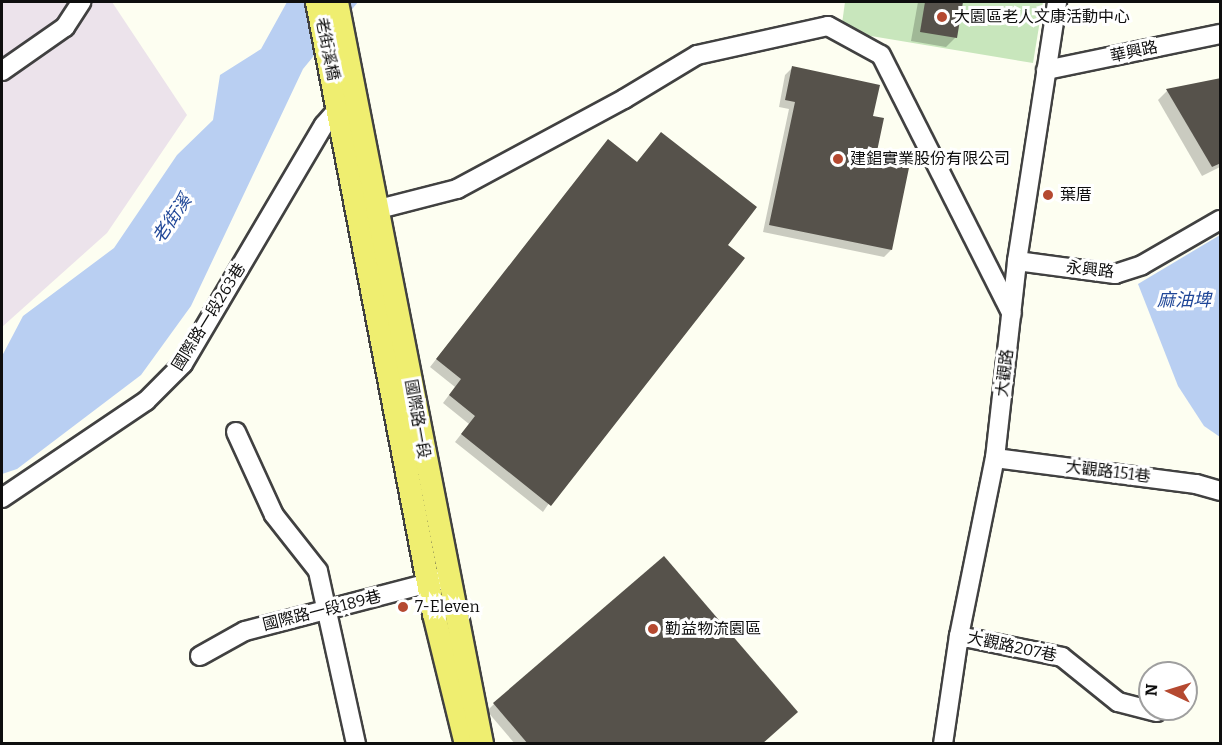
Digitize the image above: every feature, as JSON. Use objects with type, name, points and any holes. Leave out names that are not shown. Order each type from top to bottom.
[{"type":"main road","name":"老街溪橋","points":[[317,2],[343,100]]},
{"type":"main road","name":"老街溪橋","points":[[337,2],[343,100]]},
{"type":"main road","name":"國際路一段","points":[[343,100],[380,208],[466,744]]},
{"type":"main road","name":"國際路一段","points":[[343,100],[438,580],[482,744]]},
{"type":"street","points":[[2,71],[65,27],[81,2]]},
{"type":"street","name":"大觀路","points":[[943,744],[959,636],[995,458],[1017,261],[1057,2]]},
{"type":"street","points":[[380,208],[457,189],[697,55],[828,26],[881,55],[1012,314]]},
{"type":"street","name":"華興路","points":[[1046,70],[1221,34]]},
{"type":"street","name":"國際路一段263巷","points":[[2,498],[129,414],[183,364],[324,125],[343,100]]},
{"type":"street","name":"永興路","points":[[1017,261],[1115,274],[1142,265],[1221,220]]},
{"type":"street","points":[[236,432],[274,515],[318,571],[356,744]]},
{"type":"street","name":"大觀路151巷","points":[[995,458],[1196,483],[1221,491]]},
{"type":"street","name":"國際路一段189巷","points":[[200,656],[245,631],[438,580]]},
{"type":"street","name":"大觀路207巷","points":[[959,636],[1062,657],[1118,702],[1138,707]]},
{"type":"shaded area","points":[[2,2],[112,2],[187,115],[107,233],[2,327]]},
{"type":"green space","points":[[845,2],[1043,2],[1033,63],[841,31]]},
{"type":"water","name":"老街溪","points":[[287,2],[358,2],[303,69],[191,306],[141,375],[17,469],[2,474],[2,356],[23,316],[114,248],[177,155],[213,120],[220,75],[261,49]]},
{"type":"water","name":"麻油埤","points":[[1220,235],[1220,437],[1204,426],[1178,386],[1138,284]]},
{"type":"building","name":"大園區老人文康活動中心","points":[[925,2],[963,2],[957,38],[920,32]]},
{"type":"building","name":"建錩實業股份有限公司","points":[[792,66],[880,85],[873,116],[884,118],[876,156],[910,163],[892,250],[769,225],[795,102],[785,100]]},
{"type":"building","points":[[1221,78],[1221,163],[1212,167],[1166,89]]},
{"type":"building","points":[[661,132],[757,207],[728,245],[745,258],[551,506],[461,434],[475,416],[449,395],[461,379],[436,359],[608,139],[637,162]]},
{"type":"building","name":"勤益物流園區","points":[[664,556],[798,712],[762,744],[528,744],[493,703]]},
{"type":"place","name":"大園區老人文康活動中心","points":[[942,17]]},
{"type":"place","name":"建錩實業股份有限公司","points":[[838,159]]},
{"type":"place","name":"葉厝","points":[[1048,195]]},
{"type":"place","name":"7-Eleven","points":[[403,607]]},
{"type":"place","name":"勤益物流園區","points":[[653,629]]}]
